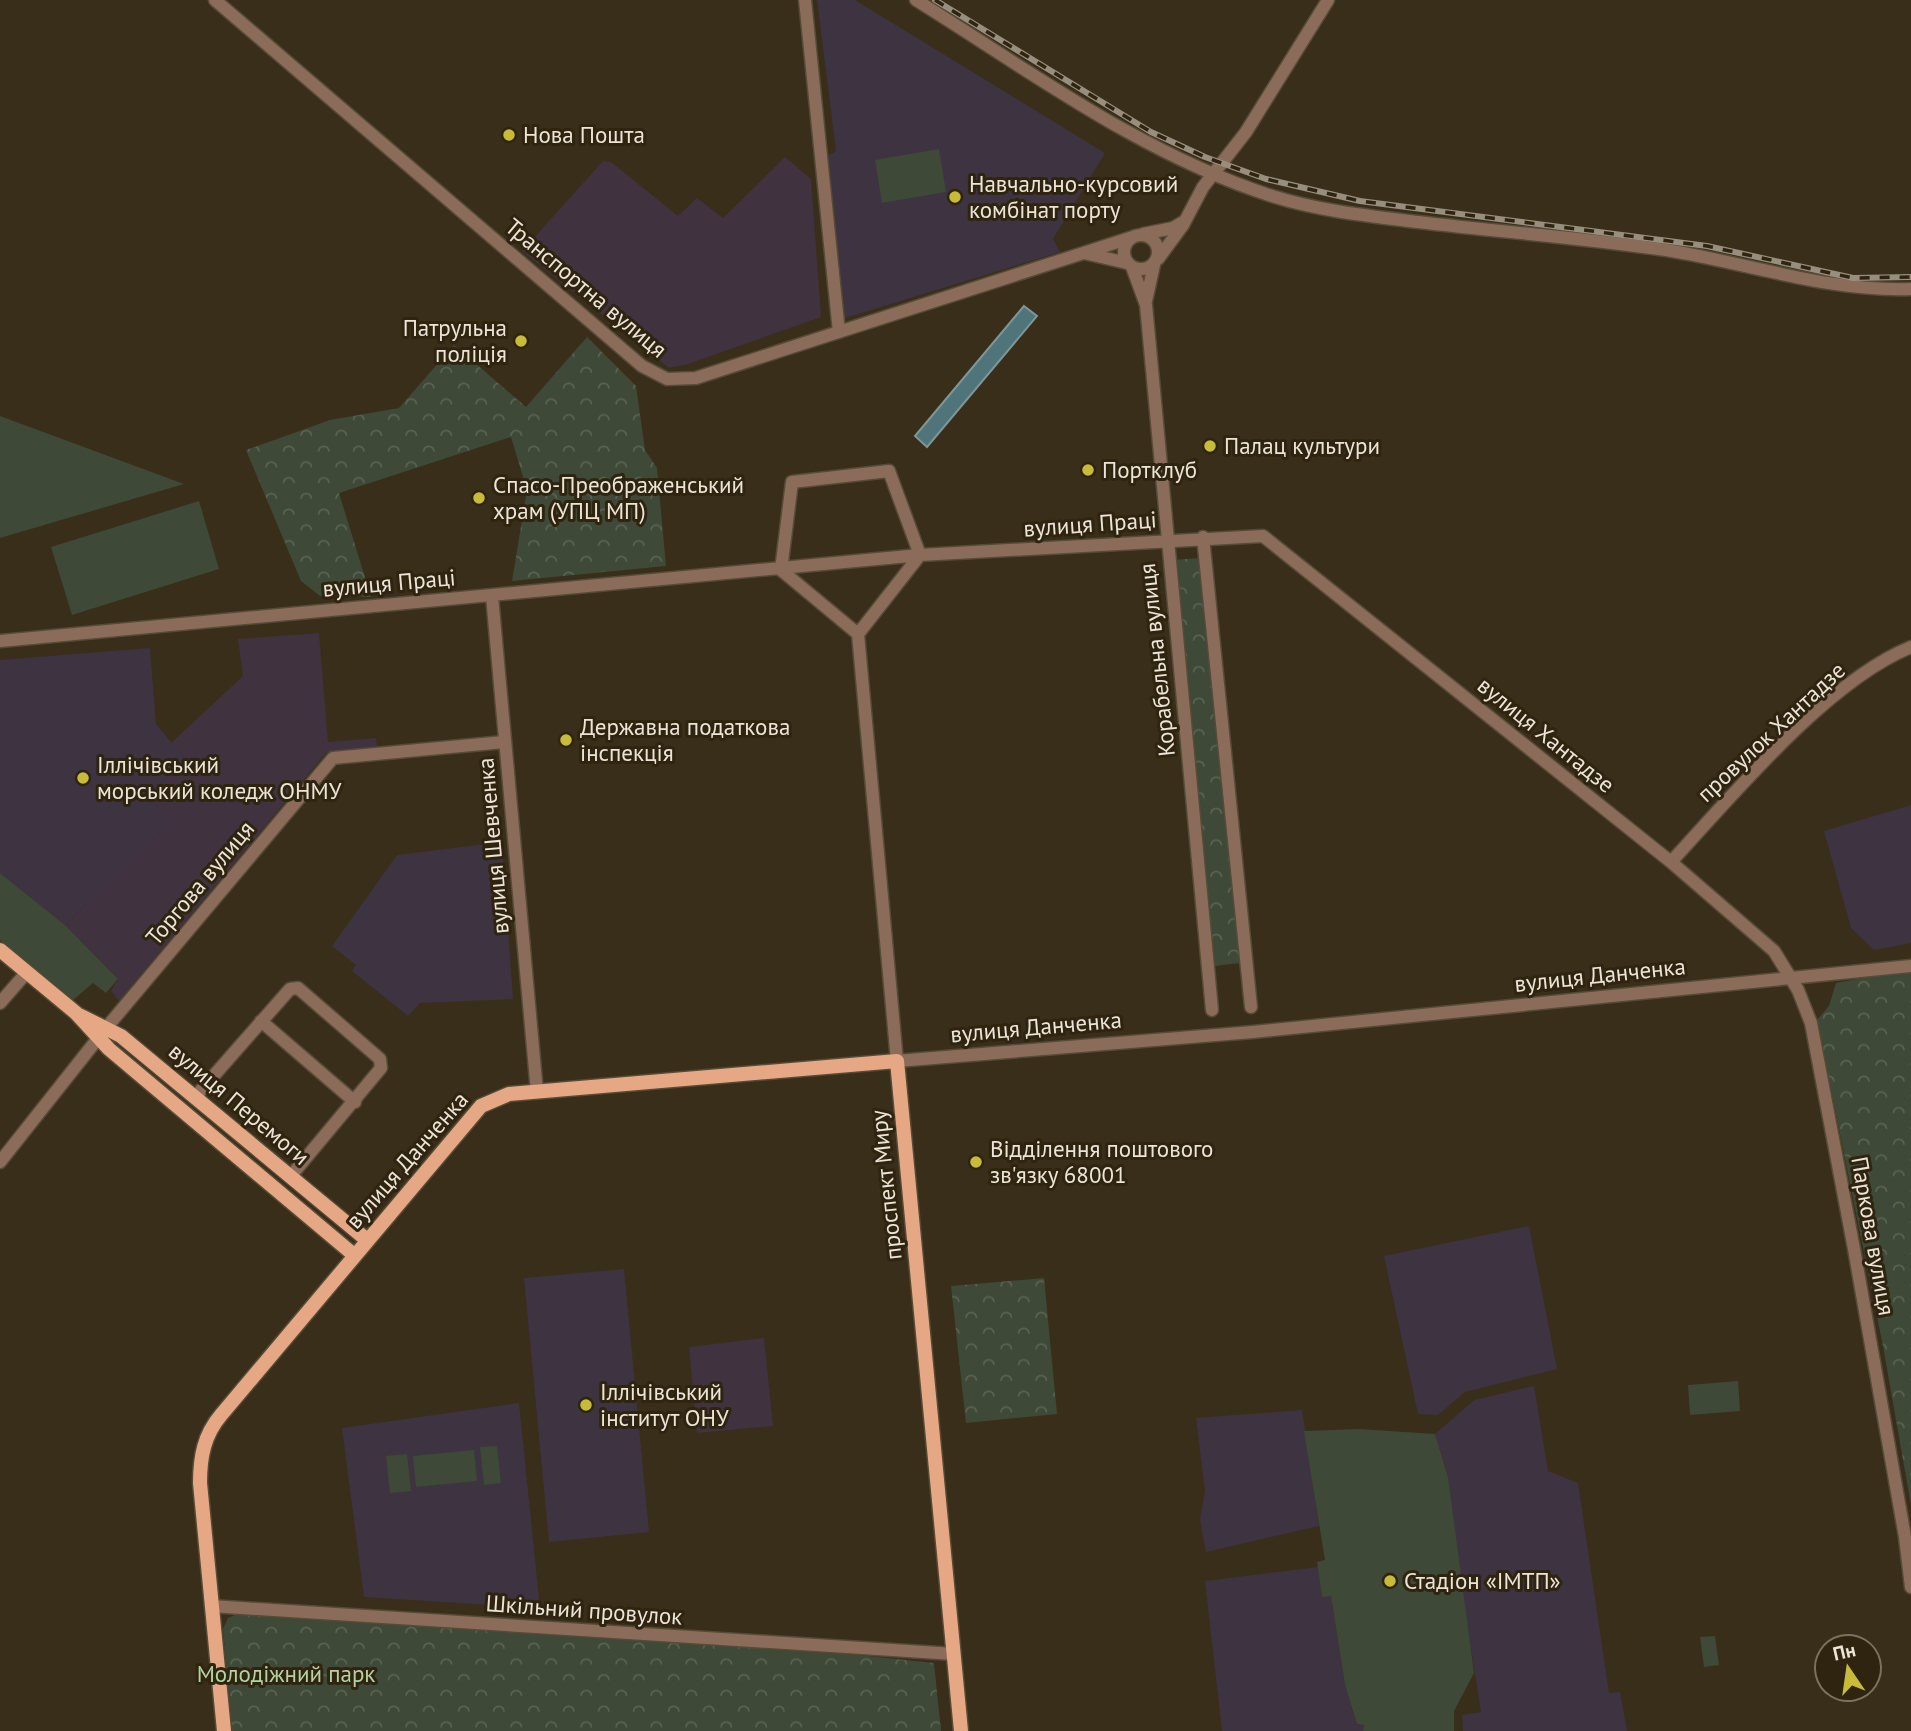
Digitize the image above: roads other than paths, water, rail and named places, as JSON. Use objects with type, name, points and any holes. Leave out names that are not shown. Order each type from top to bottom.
[{"type":"main road","name":"вулиця Перемоги","points":[[0,950],[76,1013],[195,1097],[367,1240]]},
{"type":"main road","name":"вулиця Перемоги","points":[[103,1033],[354,1255]]},
{"type":"main road","name":"вулиця Данченка","points":[[224,1731],[200,1483],[200,1462],[205,1442],[212,1426],[481,1106],[509,1094],[897,1061]]},
{"type":"main road","name":"проспект Миру","points":[[897,1061],[961,1731]]},
{"type":"street","name":"Транспортна вулиця","points":[[215,0],[654,374],[667,379],[696,378],[1020,275],[1080,253],[1173,228],[1187,218]]},
{"type":"street","points":[[805,0],[839,332]]},
{"type":"street","points":[[916,0],[1134,136],[1214,173],[1274,196],[1318,207],[1666,250],[1746,264],[1841,288],[1911,289]]},
{"type":"street","points":[[1080,253],[1144,270],[1156,262],[1187,218],[1203,187],[1246,132],[1328,0]]},
{"type":"street","points":[[1136,236],[1155,241],[1156,262],[1146,305],[1124,250],[1136,236]]},
{"type":"street","name":"Корабельна вулиця","points":[[1146,305],[1212,1010]]},
{"type":"street","points":[[889,471],[920,555],[858,634],[781,570],[792,482],[889,471]]},
{"type":"street","name":"вулиця Праці","points":[[0,640],[781,570],[920,555],[1203,537],[1263,536]]},
{"type":"street","name":"вулиця Хантадзе","points":[[1263,536],[1671,862],[1774,951],[1792,979]]},
{"type":"street","points":[[1203,537],[1251,1007]]},
{"type":"street","name":"вулиця Шевченка","points":[[492,596],[537,1092]]},
{"type":"street","name":"проспект Миру","points":[[858,634],[897,1061]]},
{"type":"street","name":"провулок Хантадзе","points":[[1671,862],[1741,786],[1816,713],[1879,663],[1911,647]]},
{"type":"street","name":"Торгова вулиця","points":[[0,1162],[103,1033],[333,758],[504,742]]},
{"type":"street","name":"вулиця Данченка","points":[[897,1061],[1253,1032],[1911,966]]},
{"type":"street","points":[[0,1003],[27,972]]},
{"type":"street","name":"Паркова вулиця","points":[[1792,979],[1811,1023],[1854,1249],[1905,1537],[1911,1587]]},
{"type":"street","points":[[195,1097],[293,987],[380,1059],[381,1068],[290,1177]]},
{"type":"street","points":[[261,1021],[355,1102]]},
{"type":"street","name":"Шкільний провулок","points":[[211,1606],[954,1654]]},
{"type":"water","points":[[1024,306],[1037,316],[927,447],[915,436]]},
{"type":"railway","points":[[935,0],[1151,132],[1205,157],[1266,179],[1360,201],[1707,246],[1853,278],[1911,277]]},
{"type":"place","name":"Нова Пошта","points":[[509,135]]},
{"type":"place","name":"Навчально-курсовий комбінат порту","points":[[955,197]]},
{"type":"place","name":"Патрульна поліція","points":[[521,341]]},
{"type":"place","name":"Палац культури","points":[[1210,446]]},
{"type":"place","name":"Портклуб","points":[[1088,470]]},
{"type":"place","name":"Спасо-Преображенський храм (УПЦ МП)","points":[[479,498]]},
{"type":"place","name":"Державна податкова інспекція","points":[[566,740]]},
{"type":"place","name":"Іллічівський морський коледж ОНМУ","points":[[83,778]]},
{"type":"place","name":"Відділення поштового зв'язку 68001","points":[[976,1162]]},
{"type":"place","name":"Іллічівський інститут ОНУ","points":[[586,1405]]},
{"type":"place","name":"Стадіон «ІМТП»","points":[[1390,1581]]},
{"type":"park label","name":"Молодіжний парк","points":[[286,1674]]}]
